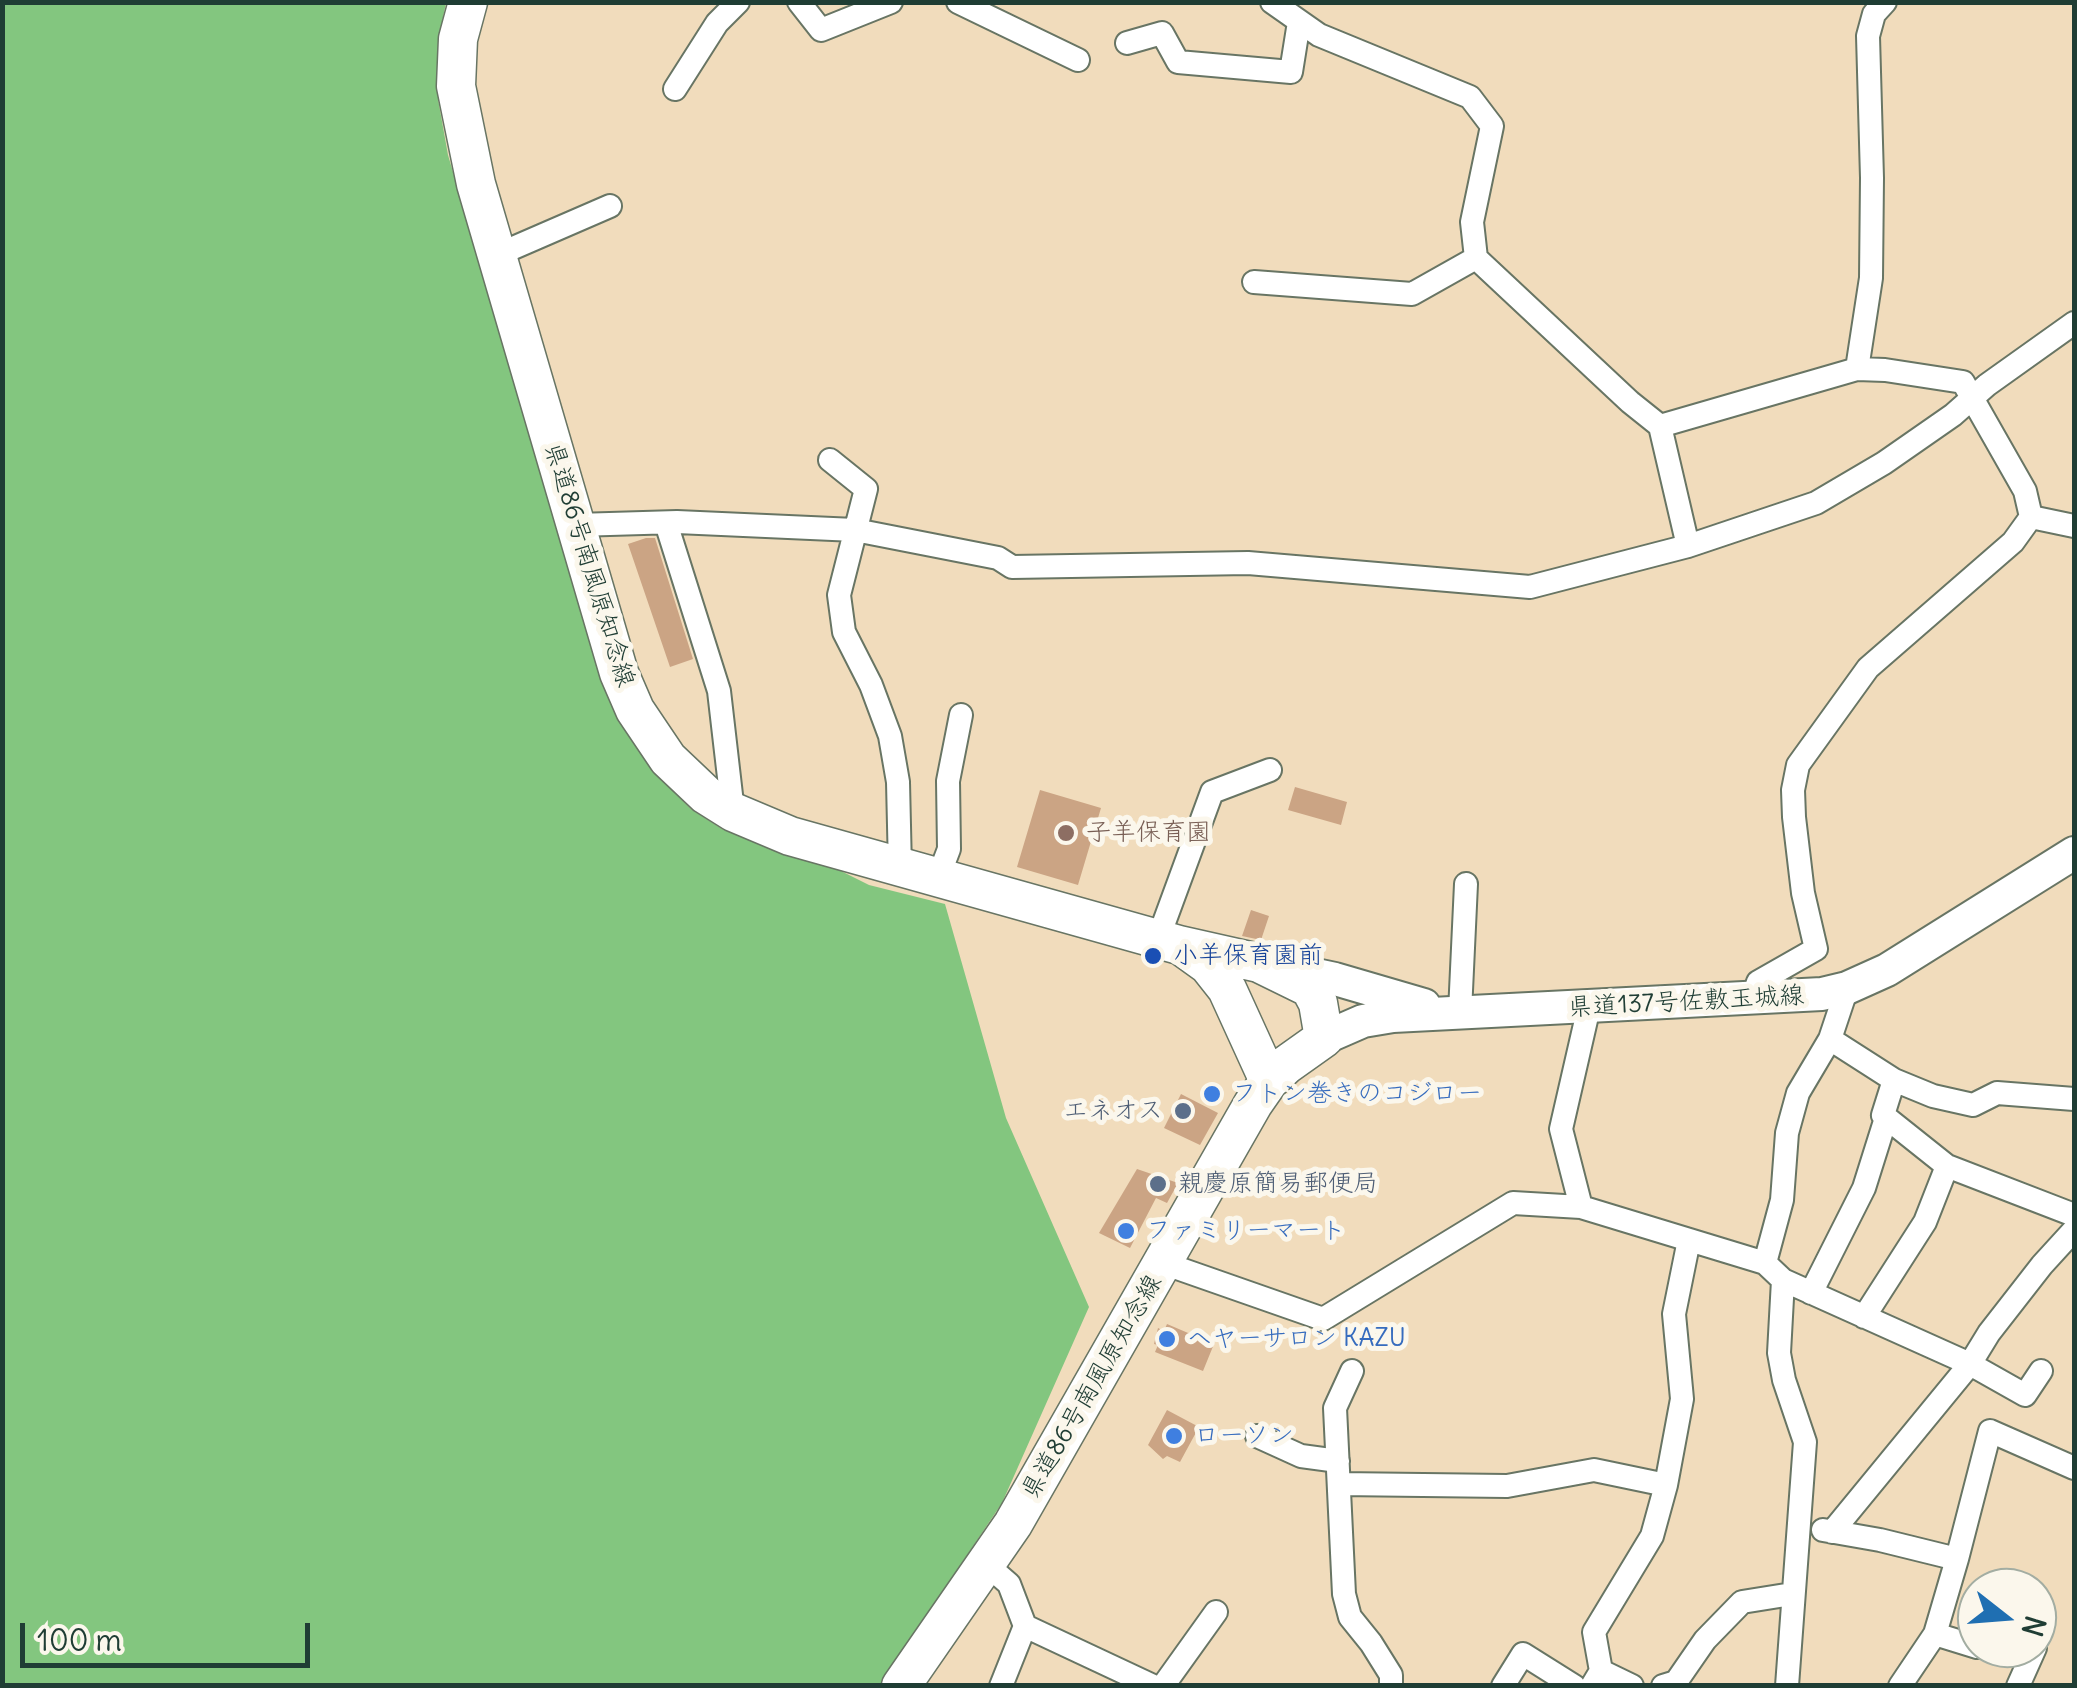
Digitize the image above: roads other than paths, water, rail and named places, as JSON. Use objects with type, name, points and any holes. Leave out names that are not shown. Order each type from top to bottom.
[{"type":"main road","name":"県道86号南風原知念線","points":[[468,2],[458,39],[456,86],[466,144],[496,255],[620,673],[635,710],[683,775],[732,812],[790,836],[1259,964],[1315,994],[1324,1038],[1269,1081],[1242,1121],[1080,1413],[986,1564],[900,1686]]},
{"type":"main road","name":"県道137号佐敷玉城線","points":[[1324,1038],[1363,1021],[1450,1013],[1795,998],[1847,988],[1887,970],[2074,853]]},
{"type":"main road","name":"県道86号南風原知念線","points":[[1169,942],[1208,965],[1227,989],[1269,1081]]},
{"type":"main road","points":[[1259,964],[1352,984],[1450,1013]]},
{"type":"street","points":[[675,90],[717,23],[738,2]]},
{"type":"street","points":[[799,2],[821,30],[891,2]]},
{"type":"street","points":[[958,2],[1078,60]]},
{"type":"street","points":[[1272,2],[1319,35],[1470,96],[1492,126],[1472,222],[1476,258],[1660,426],[1688,546]]},
{"type":"street","points":[[1857,369],[1872,278],[1868,36],[1874,14],[1885,2]]},
{"type":"street","points":[[1127,43],[1162,33],[1178,62],[1291,72],[1299,22]]},
{"type":"street","points":[[496,255],[610,206]]},
{"type":"street","points":[[1254,282],[1412,294],[1476,258]]},
{"type":"street","points":[[576,525],[666,523],[854,530],[998,558],[1012,566],[1248,563],[1530,587],[1688,546],[1816,503],[1884,463],[2074,323]]},
{"type":"street","points":[[1660,426],[1857,369],[1963,382],[2025,491],[2030,517],[2013,542],[1868,668],[1798,766],[1792,790],[1794,817],[1803,893],[1816,950],[1758,982],[1752,1000]]},
{"type":"street","points":[[830,460],[866,489],[839,595],[844,632],[890,736],[898,782],[900,868]]},
{"type":"street","points":[[2030,517],[2074,526]]},
{"type":"street","points":[[666,523],[719,690],[732,812]]},
{"type":"street","points":[[938,878],[948,849],[948,781],[961,715]]},
{"type":"street","points":[[1169,942],[1212,792],[1270,770]]},
{"type":"street","points":[[1450,1013],[1466,884]]},
{"type":"street","points":[[1765,1263],[1782,1200],[1786,1133],[1798,1093],[1830,1039],[1847,988]]},
{"type":"street","points":[[1581,1206],[1561,1129],[1589,1007]]},
{"type":"street","points":[[1830,1039],[1894,1080],[1933,1096],[1973,1105],[1997,1093],[2074,1099]]},
{"type":"street","points":[[1894,1080],[1883,1115],[1948,1166],[2074,1215]]},
{"type":"street","points":[[1812,1293],[1864,1188],[1886,1118]]},
{"type":"street","points":[[1864,1316],[1925,1222],[1948,1166]]},
{"type":"street","points":[[1163,1263],[1324,1319],[1513,1202],[1581,1206],[1765,1263],[1783,1280],[1970,1364],[2025,1395],[2042,1371]]},
{"type":"street","points":[[1832,1532],[1970,1364],[1989,1332],[2042,1265],[2074,1230]]},
{"type":"street","points":[[1632,1686],[1597,1679],[1594,1632],[1652,1536],[1666,1485],[1682,1399],[1674,1314],[1688,1240]]},
{"type":"street","points":[[1783,1280],[1779,1352],[1784,1380],[1806,1442],[1787,1686]]},
{"type":"street","points":[[1352,1370],[1335,1408],[1344,1594],[1350,1616],[1391,1675],[1391,1686]]},
{"type":"street","points":[[1900,1686],[1935,1634],[1990,1431],[2074,1468]]},
{"type":"street","points":[[1257,1436],[1338,1473],[1508,1486],[1594,1470],[1666,1485]]},
{"type":"street","points":[[1800,1526],[1880,1540],[1957,1560]]},
{"type":"street","points":[[986,1564],[1009,1584],[1025,1626],[1120,1679],[1152,1686]]},
{"type":"street","points":[[1672,1684],[1742,1602],[1792,1594]]},
{"type":"street","points":[[1163,1686],[1216,1612]]},
{"type":"street","points":[[1001,1686],[1025,1626]]},
{"type":"street","points":[[1935,1634],[1957,1641]]},
{"type":"street","points":[[1503,1686],[1523,1654],[1574,1686]]},
{"type":"place","name":"子羊保育園","points":[[1066,833]]},
{"type":"place","name":"小羊保育園前","points":[[1153,956]]},
{"type":"place","name":"フトン巻きのコジロー","points":[[1212,1094]]},
{"type":"place","name":"エネオス","points":[[1183,1111]]},
{"type":"place","name":"親慶原簡易郵便局","points":[[1158,1184]]},
{"type":"place","name":"ファミリーマート","points":[[1126,1231]]},
{"type":"place","name":"ヘヤーサロン KAZU","points":[[1167,1339]]},
{"type":"place","name":"ローソン","points":[[1174,1436]]}]
